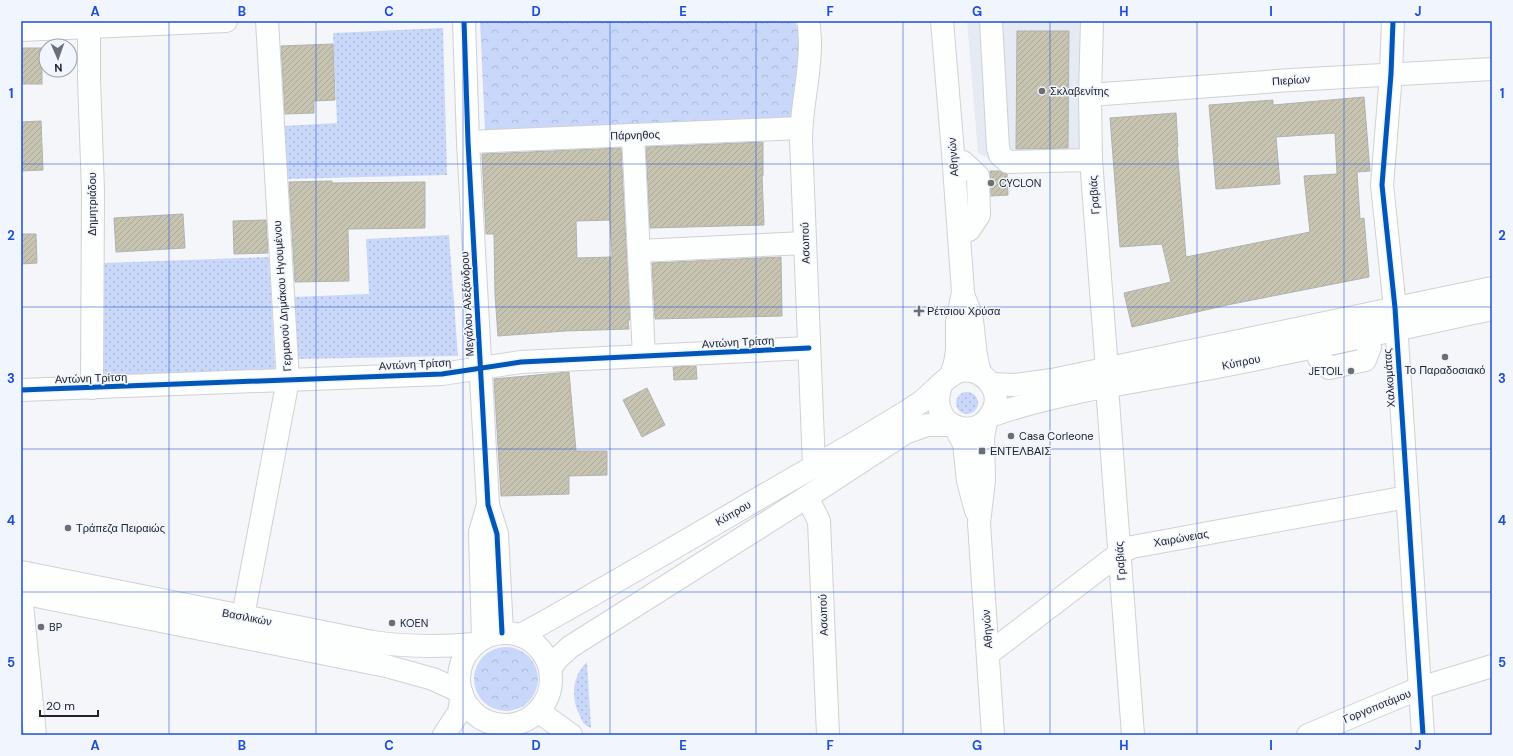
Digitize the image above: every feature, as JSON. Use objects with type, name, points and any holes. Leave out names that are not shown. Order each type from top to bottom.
[{"type":"street","points":[[21,30],[89,24],[225,21]]},
{"type":"street","name":"Γερμανού Δημάκου Ηγουμένου","points":[[243,616],[288,380],[267,21]]},
{"type":"street","name":"Μεγάλου Αλεξάνδρου","points":[[464,21],[468,142],[488,505],[480,532],[495,638]]},
{"type":"street","name":"Ασωπού","points":[[808,21],[810,61],[801,128],[814,466]]},
{"type":"street","name":"Αθηνών","points":[[942,21],[963,292],[972,320],[977,366],[986,380]]},
{"type":"street","points":[[991,21],[998,148],[1000,155],[1008,162],[1091,160]]},
{"type":"street","name":"Γραβιάς","points":[[1092,21],[1090,95],[1091,160],[1133,735]]},
{"type":"street","name":"Χαλκομάτας","points":[[1393,21],[1382,185],[1395,308],[1423,735]]},
{"type":"street","name":"Δημητριάδου","points":[[89,24],[93,191],[92,388]]},
{"type":"street","name":"Πιερίων","points":[[1090,95],[1390,74],[1492,69]]},
{"type":"street","name":"Πάρνηθος","points":[[468,142],[801,128]]},
{"type":"street","points":[[633,135],[644,356]]},
{"type":"street","points":[[963,162],[978,176],[979,215],[969,230]]},
{"type":"street","points":[[639,250],[805,243]]},
{"type":"street","name":"Κύπρου","points":[[550,668],[570,647],[905,433],[927,425],[953,426],[963,429],[971,428],[988,419],[1107,378],[1395,308],[1492,288]]},
{"type":"street","name":"Αθηνών","points":[[946,380],[955,363],[958,338],[957,322],[963,292]]},
{"type":"street","name":"Κύπρου","points":[[495,638],[625,577],[915,406],[958,371],[966,370],[974,372],[986,380],[1003,385],[1107,378],[1281,355],[1492,309]]},
{"type":"street","points":[[1319,358],[1328,368],[1364,360],[1370,347]]},
{"type":"street","name":"Αντώνη Τρίτση","points":[[21,390],[442,374],[521,362],[809,348]]},
{"type":"street","points":[[946,380],[937,396],[938,407],[942,417],[953,426]]},
{"type":"street","points":[[986,380],[995,397],[995,404],[988,419]]},
{"type":"street","name":"Αθηνών","points":[[979,524],[984,480],[983,438],[988,419]]},
{"type":"street","name":"Αθηνών","points":[[953,426],[964,444],[968,481],[979,524],[993,735]]},
{"type":"street","name":"Ασωπού","points":[[807,497],[819,521],[828,735]]},
{"type":"street","name":"Χαιρώνειας","points":[[988,654],[1120,553],[1132,547],[1407,497]]},
{"type":"street","name":"Βασιλικών","points":[[21,572],[392,645],[441,647],[495,638]]},
{"type":"street","points":[[21,593],[35,735]]},
{"type":"street","name":"Βασιλικών","points":[[21,593],[379,665],[433,679],[462,693]]},
{"type":"street","points":[[495,638],[538,646],[546,656],[550,668],[552,682],[546,700],[538,711],[522,722],[495,730],[489,722],[477,715],[468,706],[462,693],[459,680],[460,669],[467,653],[495,638]]},
{"type":"street","name":"Γοργοποτάμου","points":[[1308,735],[1420,688],[1492,666]]},
{"type":"street","points":[[444,735],[459,712],[462,693]]},
{"type":"street","points":[[538,711],[571,735]]},
{"type":"shaded area","points":[[967,21],[1080,21],[1080,163],[1002,166],[978,153]]},
{"type":"green space","points":[[480,21],[794,21],[798,30],[800,41],[800,68],[793,119],[485,131]]},
{"type":"green space","points":[[443,28],[447,175],[286,179],[283,126],[337,123],[333,33]]},
{"type":"green space","points":[[449,235],[458,356],[298,359],[292,297],[369,294],[366,239]]},
{"type":"green space","points":[[269,257],[275,369],[103,376],[104,263]]},
{"type":"green space","points":[[967,392],[971,393],[977,399],[977,407],[971,413],[967,414],[963,413],[957,407],[956,403],[957,399],[963,393]]},
{"type":"green space","points":[[500,647],[512,647],[529,656],[536,667],[538,679],[536,691],[529,702],[512,711],[500,711],[488,706],[479,697],[474,685],[474,673],[479,661],[488,652]]},
{"type":"green space","points":[[587,662],[591,728],[585,725],[581,719],[576,707],[574,694],[574,687],[578,674]]},
{"type":"building","name":"Σκλαβενίτης","points":[[1017,31],[1069,31],[1068,148],[1016,149]]},
{"type":"building","points":[[333,44],[335,100],[314,101],[314,113],[285,114],[281,46]]},
{"type":"building","points":[[21,48],[38,48],[38,78],[42,78],[42,84],[21,84]]},
{"type":"building","points":[[1364,97],[1370,171],[1357,172],[1360,219],[1364,218],[1369,277],[1227,305],[1132,327],[1124,293],[1171,282],[1162,244],[1120,247],[1110,118],[1176,113],[1177,147],[1186,257],[1310,232],[1304,176],[1337,174],[1335,133],[1276,137],[1280,184],[1216,189],[1209,105],[1273,100],[1273,105]]},
{"type":"building","points":[[41,121],[43,170],[21,171],[21,122]]},
{"type":"building","points":[[763,142],[762,176],[764,225],[650,228],[646,147]]},
{"type":"building","points":[[621,148],[630,320],[628,320],[629,329],[565,331],[498,336],[495,295],[494,234],[486,234],[482,154]],"holes":[[[610,220],[612,257],[577,258],[576,221]]]},
{"type":"building","points":[[990,171],[999,171],[1007,174],[1008,195],[991,196]]},
{"type":"building","points":[[332,181],[332,183],[425,182],[425,228],[348,229],[349,281],[295,282],[289,182]]},
{"type":"building","points":[[183,214],[185,248],[116,252],[114,218]]},
{"type":"building","points":[[266,220],[268,253],[234,254],[233,221]]},
{"type":"building","points":[[21,234],[36,234],[37,263],[21,264]]},
{"type":"building","points":[[781,257],[782,316],[655,319],[652,263]]},
{"type":"building","points":[[696,366],[697,379],[674,380],[673,367]]},
{"type":"building","points":[[569,372],[576,451],[607,451],[607,475],[569,476],[569,494],[501,496],[494,379]]},
{"type":"building","points":[[647,388],[665,425],[642,437],[623,400]]},
{"type":"cycle path","points":[[464,21],[468,142],[488,505],[497,534],[502,633]]},
{"type":"cycle path","points":[[1393,21],[1391,74],[1382,185],[1395,308],[1423,735]]},
{"type":"cycle path","points":[[21,390],[442,374],[521,362],[809,348]]},
{"type":"place","name":"Σκλαβενίτης","points":[[1042,91]]},
{"type":"place","name":"CYCLON","points":[[991,183]]},
{"type":"place","name":"Ρέτσιου Χρύσα","points":[[919,311]]},
{"type":"place","name":"Το Παραδοσιακό","points":[[1445,357]]},
{"type":"place","name":"JETOIL","points":[[1351,371]]},
{"type":"place","name":"Casa Corleone","points":[[1011,436]]},
{"type":"place","name":"ΕΝΤΕΛΒΑΙΣ","points":[[982,451]]},
{"type":"place","name":"Τράπεζα Πειραιώς","points":[[68,528]]},
{"type":"place","name":"KOEN","points":[[392,623]]},
{"type":"place","name":"BP","points":[[41,627]]}]
